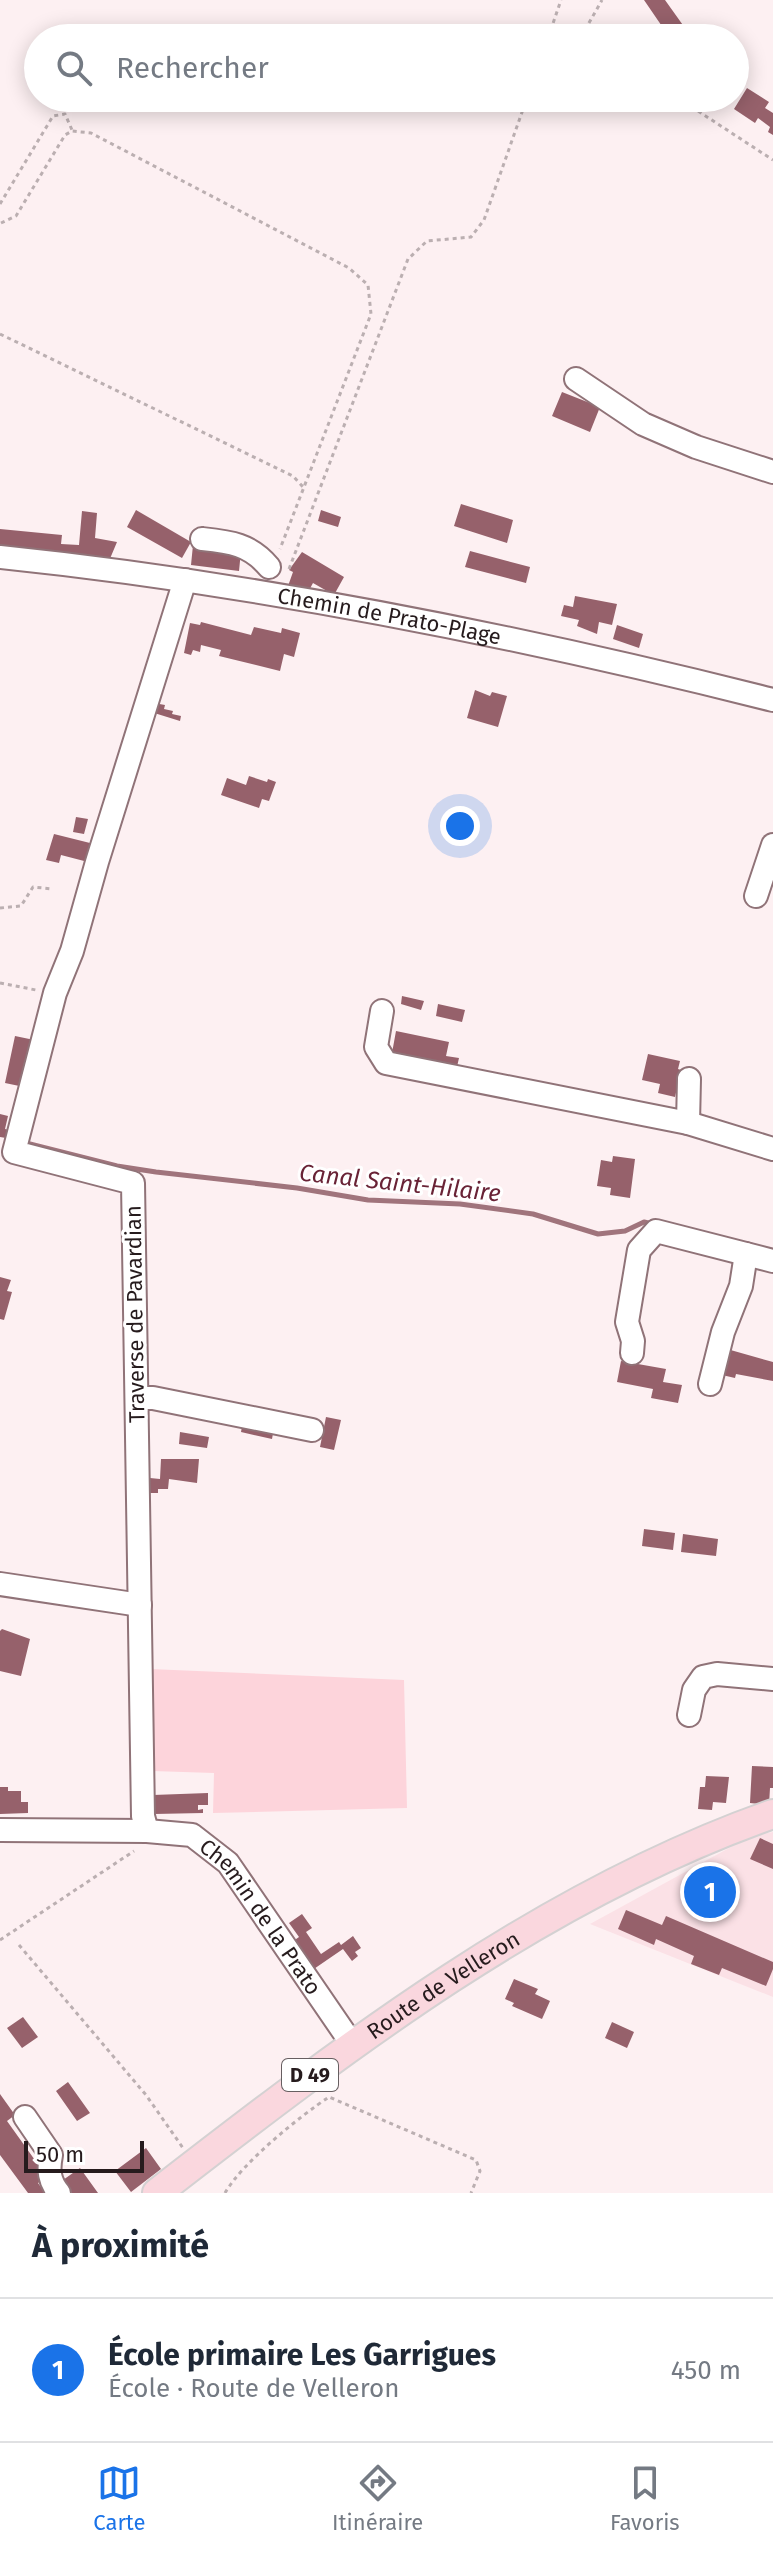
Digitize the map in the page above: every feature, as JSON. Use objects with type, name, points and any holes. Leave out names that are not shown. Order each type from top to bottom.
[{"type":"main road","name":"Route de Velleron","points":[[157,2193],[352,2044],[469,1966],[603,1888],[767,1818]]},
{"type":"street","points":[[576,379],[643,424],[696,447],[773,472]]},
{"type":"street","points":[[202,539],[237,543],[257,553],[269,567]]},
{"type":"street","name":"Chemin de Prato-Plage","points":[[0,557],[114,569],[282,596],[524,641],[773,700]]},
{"type":"street","name":"Traverse de Pavardian","points":[[147,1831],[143,1816],[133,1183],[14,1152],[55,993],[72,951],[185,580]]},
{"type":"street","points":[[756,896],[773,845]]},
{"type":"street","points":[[382,1011],[376,1047],[386,1063],[688,1123],[773,1149]]},
{"type":"street","points":[[688,1123],[689,1079]]},
{"type":"street","points":[[632,1353],[633,1341],[627,1322],[639,1250],[656,1231],[773,1261]]},
{"type":"street","points":[[710,1384],[723,1332],[741,1286],[746,1254]]},
{"type":"street","points":[[137,1398],[153,1398],[312,1430]]},
{"type":"street","points":[[0,1584],[140,1605]]},
{"type":"street","points":[[689,1715],[694,1690],[703,1677],[717,1674],[773,1679]]},
{"type":"street","name":"Chemin de la Prato","points":[[0,1830],[147,1831],[192,1835],[228,1863],[352,2044]]},
{"type":"street","points":[[25,2117],[51,2155],[49,2169],[52,2184],[59,2193]]},
{"type":"path","points":[[553,24],[561,0]]},
{"type":"path","points":[[588,24],[602,0]]},
{"type":"path","points":[[282,596],[286,576],[408,259],[427,241],[471,237],[484,220],[522,112]]},
{"type":"path","points":[[699,112],[773,160]]},
{"type":"path","points":[[0,204],[53,116],[65,114],[72,131]]},
{"type":"path","points":[[0,223],[16,216],[65,135],[72,131],[91,133],[349,268],[368,285],[371,314],[278,555],[269,567]]},
{"type":"path","points":[[0,334],[293,476],[304,488]]},
{"type":"path","points":[[0,908],[21,906],[33,887],[53,889]]},
{"type":"path","points":[[0,983],[55,993]]},
{"type":"path","points":[[0,1940],[133,1851],[147,1831]]},
{"type":"path","points":[[19,1945],[146,2095],[195,2164]]},
{"type":"path","points":[[225,2193],[230,2184],[270,2144],[329,2097],[476,2160],[480,2171],[471,2193]]},
{"type":"shaded area","points":[[150,1669],[404,1680],[407,1808],[213,1813],[214,1773],[152,1771]]},
{"type":"shaded area","points":[[773,1832],[773,1997],[590,1924],[751,1836]]},
{"type":"building","points":[[644,0],[665,0],[682,24],[660,24]]},
{"type":"building","points":[[749,89],[769,102],[765,108],[773,113],[773,135],[768,132],[770,127],[758,118],[755,123],[738,112],[749,112]]},
{"type":"building","points":[[562,392],[600,407],[590,432],[552,416]]},
{"type":"building","points":[[461,504],[513,520],[507,543],[454,526]]},
{"type":"building","points":[[136,510],[191,542],[182,558],[127,527]]},
{"type":"building","points":[[321,510],[341,517],[338,527],[318,521]]},
{"type":"building","points":[[82,511],[97,513],[95,538],[117,542],[109,561],[0,549],[0,529],[62,535],[61,544],[79,545]]},
{"type":"building","points":[[193,545],[241,551],[239,571],[191,565]]},
{"type":"building","points":[[470,551],[530,567],[526,583],[465,567]]},
{"type":"building","points":[[302,552],[344,577],[334,595],[313,583],[307,594],[288,586],[293,572],[289,570]]},
{"type":"building","points":[[575,596],[617,604],[612,625],[599,622],[597,634],[577,626],[579,620],[561,616],[564,605],[573,607]]},
{"type":"building","points":[[201,622],[251,635],[254,627],[281,633],[282,628],[300,633],[294,657],[284,654],[280,671],[219,656],[221,650],[201,645],[200,652],[193,650],[191,655],[184,653],[190,623],[200,625]]},
{"type":"building","points":[[617,625],[643,634],[639,648],[613,639]]},
{"type":"building","points":[[475,690],[490,696],[492,692],[507,696],[498,727],[467,718]]},
{"type":"building","points":[[154,703],[165,705],[164,709],[181,716],[180,721],[151,712]]},
{"type":"building","points":[[249,776],[276,782],[269,801],[262,799],[259,808],[221,795],[227,778],[246,785]]},
{"type":"building","points":[[76,817],[88,819],[84,834],[73,832]]},
{"type":"building","points":[[54,834],[94,844],[88,862],[61,855],[59,863],[46,860]]},
{"type":"building","points":[[402,996],[424,1001],[421,1010],[401,1004]]},
{"type":"building","points":[[438,1004],[465,1010],[462,1022],[436,1016]]},
{"type":"building","points":[[396,1031],[449,1042],[446,1056],[459,1058],[456,1071],[440,1063],[392,1053]]},
{"type":"building","points":[[15,1036],[39,1041],[29,1088],[5,1083]]},
{"type":"building","points":[[648,1054],[680,1061],[675,1097],[658,1093],[660,1084],[642,1080]]},
{"type":"building","points":[[0,1114],[8,1116],[5,1129],[14,1131],[12,1139],[0,1137]]},
{"type":"building","points":[[613,1156],[635,1159],[630,1198],[610,1195],[611,1188],[597,1186],[601,1160],[612,1162]]},
{"type":"building","points":[[0,1277],[11,1280],[7,1291],[12,1292],[4,1320],[0,1319]]},
{"type":"building","points":[[727,1349],[773,1362],[773,1381],[736,1374],[735,1378],[722,1375]]},
{"type":"building","points":[[621,1361],[666,1369],[663,1382],[682,1385],[678,1403],[651,1398],[653,1389],[617,1382]]},
{"type":"building","points":[[326,1417],[341,1420],[334,1450],[320,1447]]},
{"type":"building","points":[[243,1421],[274,1428],[272,1439],[241,1432]]},
{"type":"building","points":[[180,1432],[209,1437],[207,1448],[179,1444]]},
{"type":"building","points":[[161,1459],[199,1459],[197,1483],[169,1479],[168,1489],[149,1493],[150,1478],[160,1479]]},
{"type":"building","points":[[644,1529],[675,1533],[673,1550],[642,1546]]},
{"type":"building","points":[[683,1534],[718,1539],[716,1556],[681,1552]]},
{"type":"building","points":[[2,1629],[30,1639],[21,1676],[0,1671]]},
{"type":"building","points":[[752,1766],[773,1767],[769,1805],[750,1803]]},
{"type":"building","points":[[706,1776],[729,1777],[726,1803],[713,1802],[712,1810],[698,1809],[700,1787],[705,1787]]},
{"type":"building","points":[[0,1787],[8,1787],[8,1791],[21,1791],[21,1802],[28,1802],[28,1813],[0,1814]]},
{"type":"building","points":[[208,1793],[208,1805],[198,1805],[198,1810],[203,1809],[203,1813],[154,1814],[153,1795]]},
{"type":"building","points":[[760,1838],[773,1844],[773,1869],[750,1859]]},
{"type":"building","points":[[626,1910],[662,1925],[666,1916],[773,1962],[766,1986],[722,1968],[719,1975],[691,1964],[694,1956],[656,1939],[654,1945],[618,1929]]},
{"type":"building","points":[[302,1914],[312,1928],[306,1932],[321,1954],[353,1936],[361,1948],[355,1952],[358,1956],[352,1961],[343,1949],[308,1973],[289,1944],[299,1937],[289,1923]]},
{"type":"building","points":[[514,1979],[538,1989],[535,1994],[550,2001],[542,2019],[512,2006],[514,2003],[505,1999]]},
{"type":"building","points":[[23,2017],[38,2037],[22,2048],[7,2028]]},
{"type":"building","points":[[612,2022],[634,2032],[627,2048],[605,2038]]},
{"type":"building","points":[[68,2082],[90,2113],[77,2121],[56,2091]]},
{"type":"building","points":[[0,2094],[15,2115],[7,2121],[47,2177],[38,2183],[45,2193],[28,2193],[0,2155]]},
{"type":"building","points":[[146,2148],[161,2169],[131,2192],[115,2171]]},
{"type":"building","points":[[80,2168],[98,2193],[72,2193],[63,2180]]},
{"type":"waterway","name":"Canal Saint-Hilaire","points":[[22,1142],[117,1166],[156,1172],[297,1188],[368,1200],[460,1204],[533,1214],[598,1234],[625,1231],[644,1222],[653,1224]]},
{"type":"place","name":"École primaire Les Garrigues","points":[[710,1892]]}]
